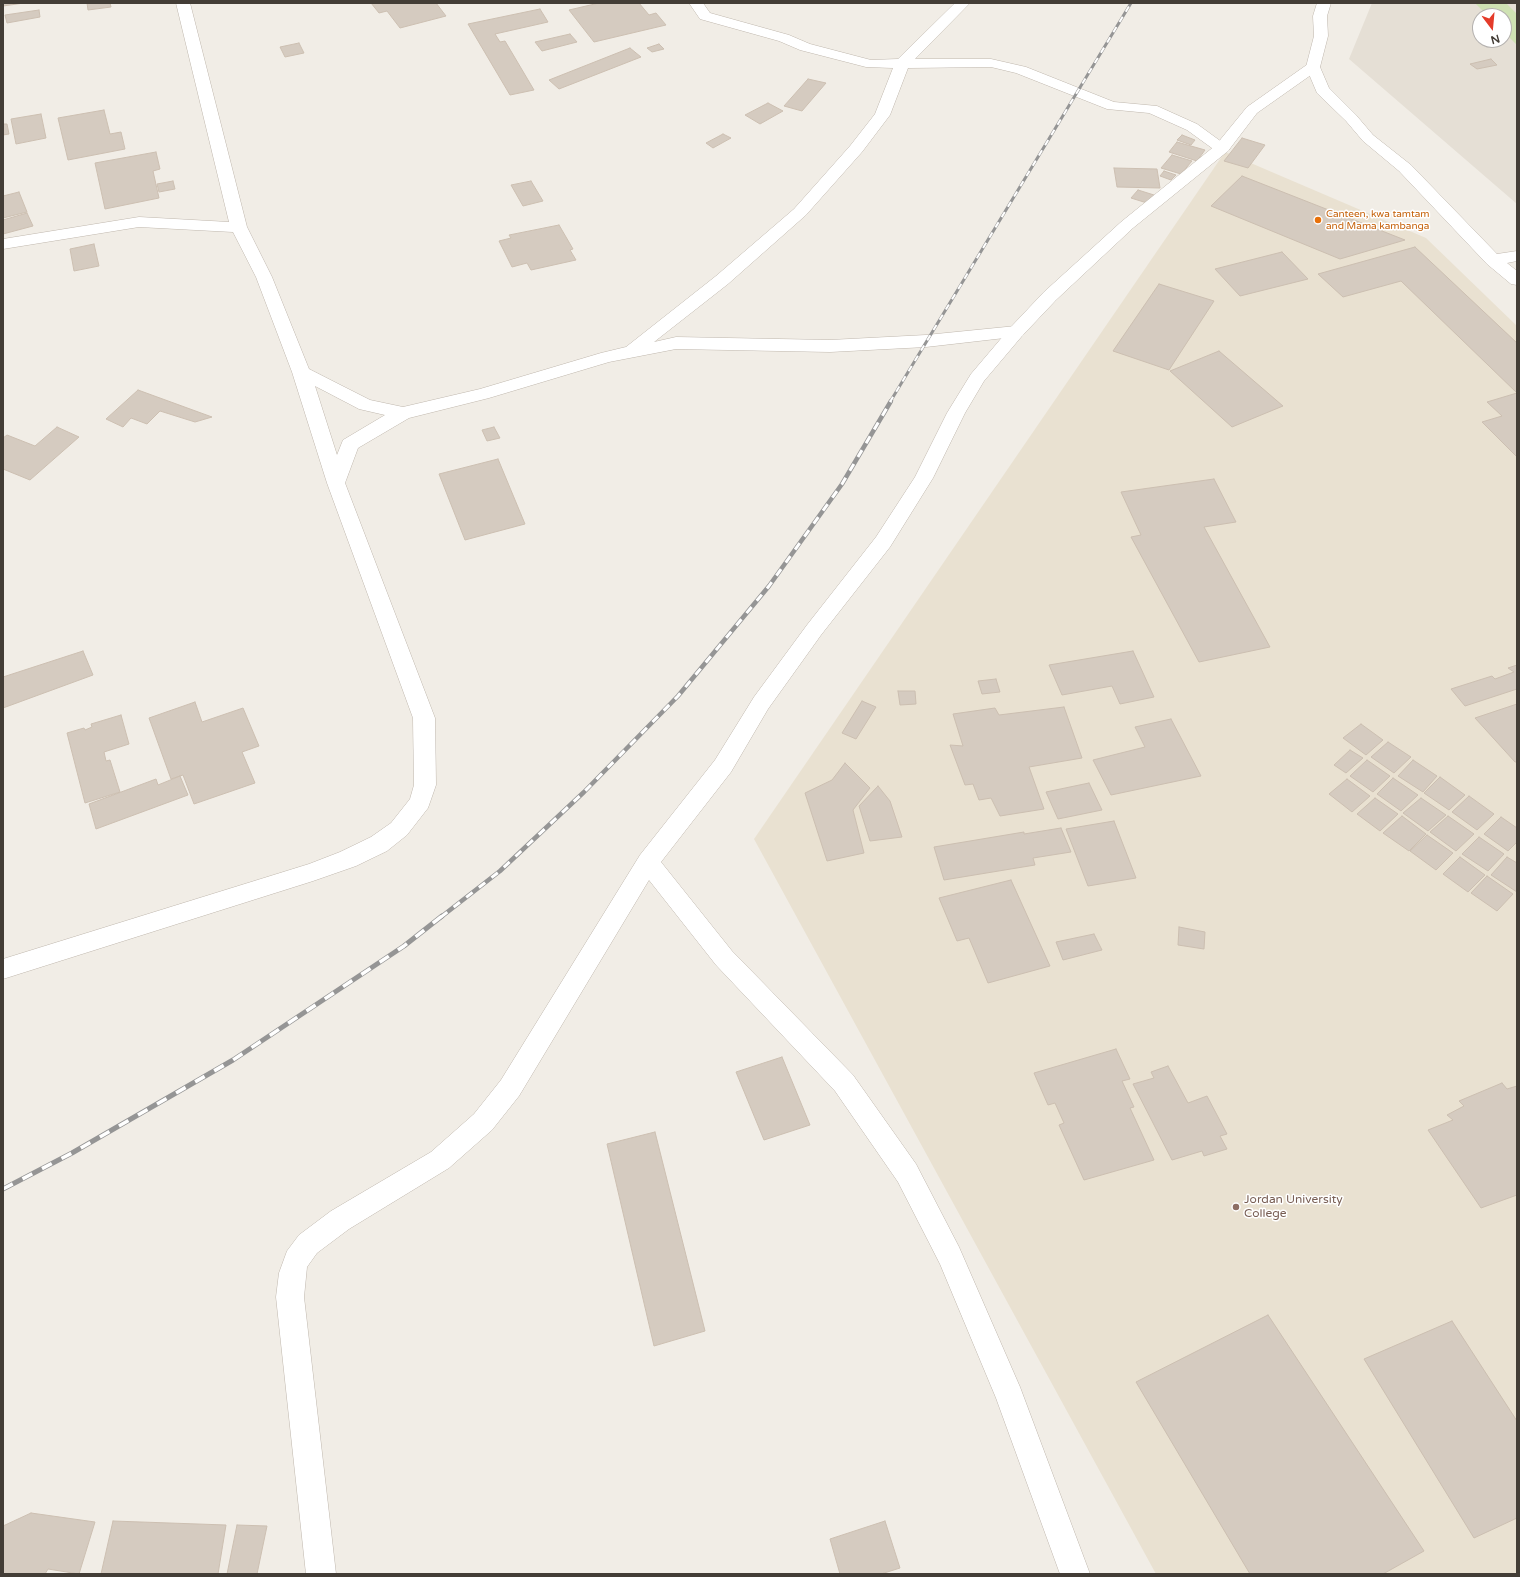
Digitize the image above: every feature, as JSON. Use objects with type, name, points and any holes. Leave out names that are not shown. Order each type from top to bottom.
[{"type":"street","points":[[3,969],[313,872],[348,859],[378,844],[399,829],[420,802],[426,785],[424,718],[336,483],[301,372],[264,277],[239,227],[183,3]]},
{"type":"street","points":[[696,3],[705,16],[747,29],[784,38],[805,47],[871,64],[902,62],[990,63],[1021,70],[1112,106],[1152,109],[1192,127],[1222,148]]},
{"type":"street","points":[[631,351],[722,280],[800,212],[856,149],[882,115],[902,62],[963,3]]},
{"type":"street","points":[[1324,3],[1320,16],[1321,36],[1313,67],[1322,90],[1351,118],[1368,138],[1405,168],[1493,260],[1517,280]]},
{"type":"street","points":[[321,1574],[290,1297],[292,1273],[296,1260],[308,1244],[340,1220],[440,1160],[483,1122],[510,1088],[648,862],[723,766],[761,703],[814,630],[883,542],[924,478],[956,413],[976,378],[1050,296],[1127,225],[1222,148],[1252,110],[1313,67]]},
{"type":"street","points":[[3,244],[139,222],[239,227]]},
{"type":"street","points":[[1493,260],[1517,256]]},
{"type":"street","points":[[336,483],[350,444],[403,413],[483,394],[631,351],[676,343],[830,346],[926,341],[1016,332]]},
{"type":"street","points":[[301,372],[365,405],[403,413]]},
{"type":"street","points":[[648,862],[724,958],[844,1083],[907,1173],[950,1256],[1010,1397],[1075,1574]]},
{"type":"shaded area","points":[[1372,3],[1517,3],[1517,204],[1349,59]]},
{"type":"shaded area","name":"Jordan University College","points":[[1225,152],[1426,238],[1517,326],[1517,1574],[1156,1574],[754,839]]},
{"type":"green space","points":[[1475,3],[1506,3],[1511,8],[1480,8]]},
{"type":"green space","points":[[1512,9],[1517,14],[1517,45],[1512,40]]},
{"type":"building","points":[[3,3],[24,3],[3,6]]},
{"type":"building","points":[[87,3],[110,3],[111,7],[88,10]]},
{"type":"building","points":[[371,3],[436,3],[446,16],[400,28],[387,11],[379,13]]},
{"type":"building","points":[[599,3],[639,3],[649,15],[656,13],[666,25],[594,42],[569,10]]},
{"type":"building","points":[[540,9],[548,22],[495,34],[500,42],[505,41],[534,90],[510,95],[468,24]]},
{"type":"building","points":[[39,10],[40,17],[7,23],[5,15]]},
{"type":"building","points":[[570,34],[577,42],[542,51],[535,42]]},
{"type":"building","points":[[299,43],[304,53],[285,57],[280,47]]},
{"type":"building","points":[[659,44],[664,49],[652,52],[647,48]]},
{"type":"building","points":[[630,48],[641,57],[559,89],[549,80]]},
{"type":"building","points":[[1491,59],[1497,65],[1477,69],[1470,64]]},
{"type":"building","points":[[808,79],[826,83],[802,111],[784,106]]},
{"type":"building","points":[[768,103],[783,111],[760,124],[745,115]]},
{"type":"building","points":[[104,110],[110,134],[121,132],[125,149],[68,160],[58,118]]},
{"type":"building","points":[[41,114],[46,138],[16,144],[11,119]]},
{"type":"building","points":[[3,124],[7,124],[9,134],[3,135]]},
{"type":"building","points":[[723,134],[731,138],[713,148],[706,143]]},
{"type":"building","points":[[1182,135],[1195,140],[1191,145],[1177,140]]},
{"type":"building","points":[[1242,138],[1265,145],[1248,168],[1224,161]]},
{"type":"building","points":[[1177,142],[1205,150],[1197,161],[1169,152]]},
{"type":"building","points":[[156,152],[160,169],[153,171],[159,198],[105,209],[95,163]]},
{"type":"building","points":[[1172,155],[1192,161],[1181,174],[1161,168]]},
{"type":"building","points":[[1114,168],[1157,169],[1160,188],[1117,187]]},
{"type":"building","points":[[1164,171],[1176,175],[1171,180],[1160,176]]},
{"type":"building","points":[[1242,176],[1405,240],[1340,259],[1211,206]]},
{"type":"building","points":[[173,181],[175,189],[159,192],[157,184]]},
{"type":"building","points":[[531,181],[543,201],[523,206],[511,185]]},
{"type":"building","points":[[1138,190],[1154,195],[1147,203],[1131,198]]},
{"type":"building","points":[[19,192],[27,212],[3,218],[3,196]]},
{"type":"building","points":[[27,213],[33,226],[3,234],[3,220]]},
{"type":"building","points":[[559,225],[573,249],[570,250],[576,260],[531,270],[527,263],[512,267],[499,241],[511,238],[509,235]]},
{"type":"building","points":[[94,244],[99,266],[74,271],[70,249]]},
{"type":"building","points":[[1415,247],[1517,343],[1517,393],[1401,281],[1343,297],[1318,274]]},
{"type":"building","points":[[1282,252],[1308,279],[1240,296],[1215,269]]},
{"type":"building","points":[[1159,284],[1214,301],[1169,370],[1113,351]]},
{"type":"building","points":[[1219,351],[1283,406],[1232,427],[1170,371]]},
{"type":"building","points":[[138,390],[212,417],[195,422],[160,411],[147,424],[131,418],[123,427],[106,419]]},
{"type":"building","points":[[1517,393],[1517,457],[1482,422],[1502,416],[1487,402]]},
{"type":"building","points":[[57,427],[79,437],[30,480],[3,469],[3,438],[7,435],[35,446]]},
{"type":"building","points":[[494,427],[500,438],[487,441],[482,430]]},
{"type":"building","points":[[498,459],[525,524],[465,540],[439,474]]},
{"type":"building","points":[[1214,479],[1236,522],[1204,527],[1270,647],[1199,662],[1131,537],[1141,535],[1121,492]]},
{"type":"building","points":[[83,651],[93,675],[3,708],[3,677]]},
{"type":"building","points":[[1133,651],[1154,697],[1120,704],[1112,686],[1062,695],[1049,665]]},
{"type":"building","points":[[1517,665],[1517,689],[1465,706],[1451,689],[1492,676],[1495,679],[1514,672],[1508,668]]},
{"type":"building","points":[[996,679],[1000,692],[982,694],[978,681]]},
{"type":"building","points":[[898,691],[915,691],[916,704],[900,705]]},
{"type":"building","points":[[862,701],[876,707],[856,739],[842,733]]},
{"type":"building","points":[[195,702],[202,722],[243,708],[259,746],[242,752],[255,783],[194,804],[183,775],[171,779],[149,718]]},
{"type":"building","points":[[1517,704],[1517,762],[1515,762],[1475,718]]},
{"type":"building","points":[[1064,707],[1082,758],[1029,767],[1044,809],[1000,816],[991,798],[979,800],[973,784],[965,785],[950,745],[963,746],[953,714],[995,708],[999,715]]},
{"type":"building","points":[[121,715],[129,744],[104,752],[106,761],[110,760],[120,792],[85,803],[67,733],[84,728],[85,730],[92,727],[91,724]]},
{"type":"building","points":[[1171,719],[1201,776],[1111,795],[1093,760],[1145,747],[1135,727]]},
{"type":"building","points":[[1361,724],[1383,740],[1366,755],[1343,738]]},
{"type":"building","points":[[1388,742],[1411,757],[1394,773],[1371,757]]},
{"type":"building","points":[[1350,750],[1363,758],[1346,773],[1334,765]]},
{"type":"building","points":[[1367,760],[1390,776],[1373,792],[1350,776]]},
{"type":"building","points":[[1413,760],[1437,776],[1423,792],[1398,776]]},
{"type":"building","points":[[845,763],[870,788],[853,810],[864,853],[827,861],[805,793],[832,780]]},
{"type":"building","points":[[180,776],[188,795],[96,829],[89,804],[156,779],[158,785]]},
{"type":"building","points":[[1440,777],[1465,795],[1449,810],[1424,793]]},
{"type":"building","points":[[1393,778],[1418,795],[1401,811],[1377,794]]},
{"type":"building","points":[[1347,779],[1370,796],[1352,812],[1329,794]]},
{"type":"building","points":[[1089,783],[1102,810],[1058,819],[1046,792]]},
{"type":"building","points":[[878,786],[890,801],[902,837],[870,841],[859,806]]},
{"type":"building","points":[[1469,796],[1494,814],[1477,830],[1452,812]]},
{"type":"building","points":[[1375,798],[1398,814],[1380,831],[1357,814]]},
{"type":"building","points":[[1421,798],[1446,815],[1428,831],[1403,813]]},
{"type":"building","points":[[1402,816],[1426,834],[1409,851],[1383,833]]},
{"type":"building","points":[[1448,816],[1474,834],[1456,851],[1430,832]]},
{"type":"building","points":[[1501,817],[1517,828],[1517,842],[1508,851],[1484,834]]},
{"type":"building","points":[[1114,821],[1136,878],[1088,886],[1066,829]]},
{"type":"building","points":[[1061,828],[1071,852],[1033,858],[1035,865],[944,880],[934,847],[1024,832],[1024,834]]},
{"type":"building","points":[[1427,835],[1453,853],[1436,870],[1410,851]]},
{"type":"building","points":[[1479,837],[1504,854],[1488,871],[1462,854]]},
{"type":"building","points":[[1460,857],[1485,875],[1468,892],[1443,874]]},
{"type":"building","points":[[1507,857],[1517,863],[1517,892],[1491,875]]},
{"type":"building","points":[[1487,876],[1513,894],[1497,911],[1471,893]]},
{"type":"building","points":[[1011,880],[1050,966],[988,983],[969,938],[957,941],[939,898]]},
{"type":"building","points":[[1179,927],[1205,932],[1204,949],[1178,945]]},
{"type":"building","points":[[1094,934],[1102,950],[1063,960],[1056,942]]},
{"type":"building","points":[[1116,1049],[1130,1079],[1122,1081],[1134,1107],[1130,1108],[1154,1160],[1084,1180],[1059,1125],[1064,1123],[1055,1103],[1048,1105],[1034,1073]]},
{"type":"building","points":[[782,1057],[810,1125],[764,1140],[736,1072]]},
{"type":"building","points":[[1168,1066],[1188,1103],[1207,1096],[1227,1134],[1220,1136],[1227,1149],[1204,1156],[1202,1151],[1172,1160],[1133,1084],[1154,1078],[1151,1072]]},
{"type":"building","points":[[1502,1083],[1507,1089],[1517,1086],[1517,1195],[1481,1208],[1428,1130],[1453,1120],[1447,1115],[1464,1106],[1459,1101]]},
{"type":"building","points":[[655,1132],[705,1331],[654,1346],[607,1144]]},
{"type":"building","points":[[1268,1315],[1424,1551],[1383,1574],[1250,1574],[1136,1382]]},
{"type":"building","points":[[1452,1321],[1517,1421],[1517,1518],[1474,1538],[1364,1359]]},
{"type":"building","points":[[31,1513],[95,1522],[79,1574],[48,1569],[45,1574],[3,1574],[3,1526]]},
{"type":"building","points":[[113,1521],[226,1525],[218,1574],[101,1574]]},
{"type":"building","points":[[885,1521],[900,1568],[881,1574],[840,1574],[830,1539]]},
{"type":"building","points":[[237,1525],[267,1526],[257,1574],[227,1574]]},
{"type":"railway","points":[[890,402],[1131,3]]},
{"type":"railway","points":[[441,917],[500,871],[584,792],[678,696],[769,586],[842,484],[891,401]]},
{"type":"railway","points":[[3,1189],[72,1153],[233,1060],[404,946],[442,916]]},
{"type":"place","name":"Canteen, kwa tamtam and Mama kambanga","points":[[1318,220]]},
{"type":"place","name":"Jordan University College","points":[[1236,1207]]}]
